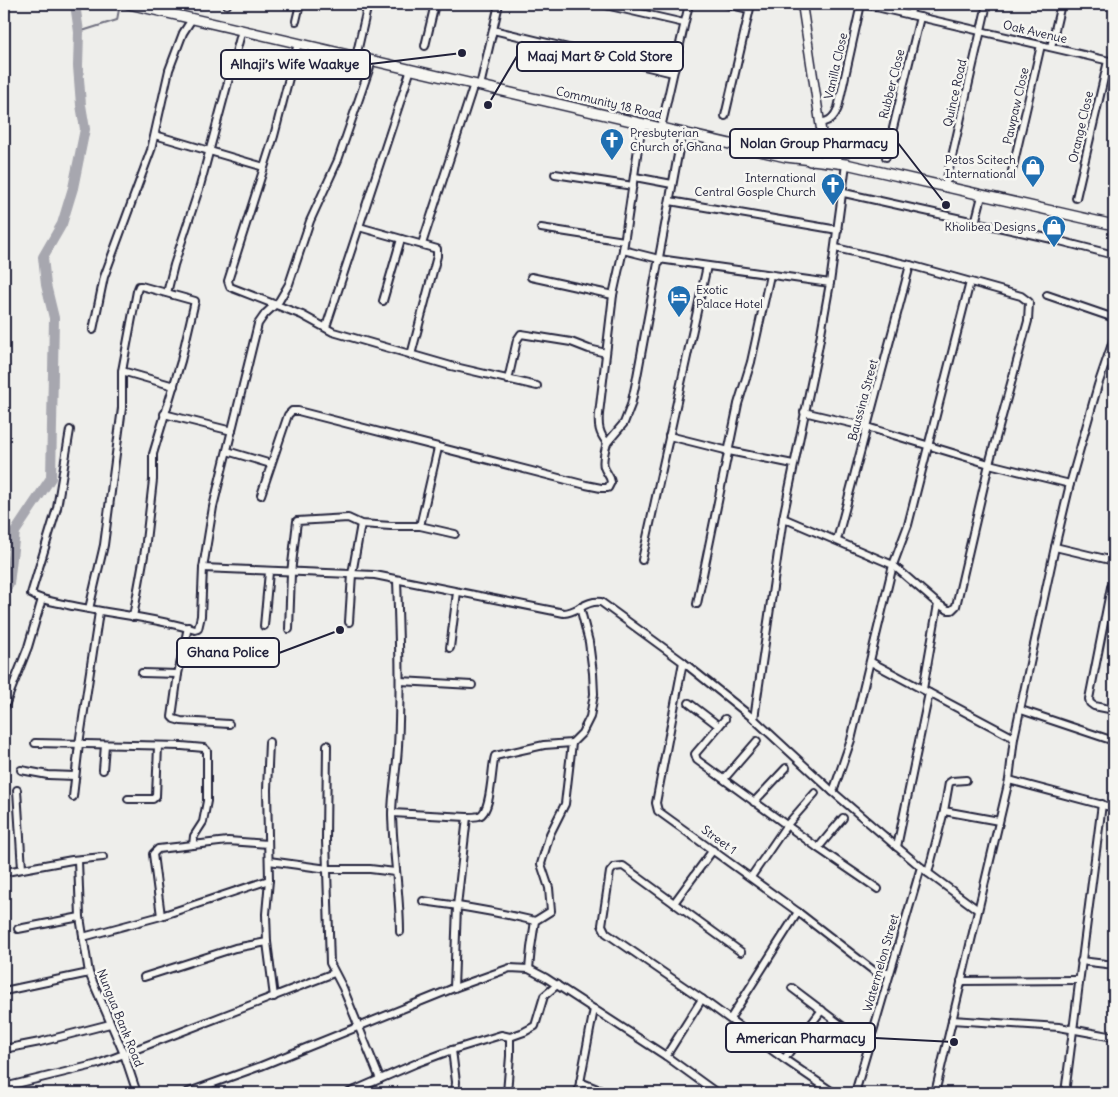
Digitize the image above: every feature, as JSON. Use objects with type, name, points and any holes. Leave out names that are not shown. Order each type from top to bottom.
[{"type":"main road","name":"Community 18 Road","points":[[129,4],[682,133],[810,161],[843,163],[1114,225]]},
{"type":"main road","points":[[810,161],[817,152],[822,140],[843,163]]},
{"type":"street","points":[[296,21],[300,4]]},
{"type":"street","points":[[356,57],[368,4]]},
{"type":"street","points":[[425,46],[435,4]]},
{"type":"street","points":[[422,244],[477,85],[499,4]]},
{"type":"street","points":[[602,4],[684,23]]},
{"type":"street","points":[[661,128],[688,4]]},
{"type":"street","points":[[725,116],[750,6],[728,4]]},
{"type":"street","points":[[802,4],[826,162]]},
{"type":"street","name":"Vanilla Close","points":[[820,123],[830,121],[838,108],[862,4]]},
{"type":"street","name":"Oak Avenue","points":[[862,4],[1111,61]]},
{"type":"street","points":[[910,15],[912,4]]},
{"type":"street","name":"Quince Road","points":[[945,187],[987,4]]},
{"type":"street","points":[[1051,47],[1061,4]]},
{"type":"street","name":"Rubber Close","points":[[886,157],[920,17]]},
{"type":"street","points":[[94,330],[104,277],[155,135],[161,99],[169,70],[192,19]]},
{"type":"street","points":[[167,293],[210,152],[242,30]]},
{"type":"street","points":[[493,30],[673,73]]},
{"type":"street","points":[[298,43],[282,108],[228,284],[233,288],[315,321],[326,328],[346,336],[411,355],[537,386]]},
{"type":"street","name":"Pawpaw Close","points":[[1012,171],[1041,46]]},
{"type":"street","points":[[70,430],[57,508],[31,592],[32,596],[89,610],[188,627],[195,630],[199,627],[201,616],[203,568],[213,507],[258,324],[265,314],[276,305],[289,284],[310,221],[338,160],[372,60]]},
{"type":"street","name":"Orange Close","points":[[1076,198],[1111,61]]},
{"type":"street","points":[[326,328],[410,69]]},
{"type":"street","points":[[607,443],[600,434],[598,425],[606,352],[613,295],[623,250],[635,177],[638,142],[643,124]]},
{"type":"street","points":[[261,495],[288,415],[292,411],[601,488],[608,488],[611,482],[610,476],[604,468],[604,456],[607,443],[624,423],[631,405],[682,133]]},
{"type":"street","points":[[155,135],[264,167]]},
{"type":"street","points":[[754,719],[783,518],[818,350],[836,248],[844,193],[843,163]]},
{"type":"street","points":[[555,174],[633,186]]},
{"type":"street","points":[[635,177],[672,184]]},
{"type":"street","points":[[844,193],[1052,239],[1114,255]]},
{"type":"street","points":[[975,222],[982,196]]},
{"type":"street","points":[[670,201],[838,230]]},
{"type":"street","points":[[1052,239],[1059,213]]},
{"type":"street","points":[[359,227],[422,244],[438,252],[411,355]]},
{"type":"street","points":[[541,228],[624,241]]},
{"type":"street","points":[[383,301],[401,239]]},
{"type":"street","points":[[783,518],[894,565],[938,604],[948,610],[952,610],[956,606],[989,464],[1028,321],[1029,302],[1021,296],[910,265],[836,248]]},
{"type":"street","points":[[623,250],[659,259],[830,283]]},
{"type":"street","name":"Baussina Street","points":[[837,540],[910,265]]},
{"type":"street","points":[[642,560],[707,266]]},
{"type":"street","points":[[697,604],[738,404],[750,362],[770,275]]},
{"type":"street","points":[[531,277],[613,295]]},
{"type":"street","points":[[833,792],[851,740],[894,565],[908,525],[970,282]]},
{"type":"street","points":[[89,610],[104,545],[122,408],[122,371],[126,343],[138,287],[141,286],[195,301],[181,361],[153,454],[153,480],[145,550],[133,617]]},
{"type":"street","points":[[1047,295],[1114,318]]},
{"type":"street","points":[[508,380],[517,340],[521,334],[571,342],[589,349],[606,352]]},
{"type":"street","points":[[935,1093],[1009,780],[1014,738],[1055,547],[1070,484],[1098,385],[1114,338]]},
{"type":"street","points":[[122,371],[174,386]]},
{"type":"street","points":[[804,412],[867,427],[989,464],[1070,484]]},
{"type":"street","points":[[164,414],[232,431]]},
{"type":"street","points":[[669,436],[728,451],[793,464]]},
{"type":"street","points":[[420,526],[438,448]]},
{"type":"street","points":[[227,450],[271,464]]},
{"type":"street","points":[[289,629],[290,572],[297,521],[348,518],[361,524],[420,526],[455,534]]},
{"type":"street","points":[[349,622],[352,574],[361,524]]},
{"type":"street","points":[[1055,547],[1114,561]]},
{"type":"street","points":[[203,568],[384,577],[564,613],[570,613],[594,601],[600,602],[683,662],[754,719],[833,792],[897,847],[978,910]]},
{"type":"street","points":[[264,626],[269,572]]},
{"type":"street","points":[[397,580],[400,681],[398,748],[392,813],[395,872],[400,903],[400,932]]},
{"type":"street","points":[[1111,587],[1089,699],[1090,703],[1094,706],[1114,710]]},
{"type":"street","points":[[450,648],[457,592]]},
{"type":"street","points":[[4,708],[28,647],[42,599]]},
{"type":"street","points":[[897,847],[926,691],[938,604]]},
{"type":"street","points":[[530,969],[535,921],[551,911],[550,888],[541,864],[550,834],[565,804],[572,743],[582,733],[590,717],[594,694],[592,666],[580,607]]},
{"type":"street","points":[[73,797],[99,612]]},
{"type":"street","points":[[188,627],[178,674],[172,714],[174,719],[228,724]]},
{"type":"street","name":"Street 1","points":[[683,662],[656,803],[657,807],[661,813],[751,877],[874,971],[890,974]]},
{"type":"street","points":[[871,662],[1014,738]]},
{"type":"street","points":[[142,673],[178,674]]},
{"type":"street","points":[[400,681],[472,685]]},
{"type":"street","points":[[689,703],[719,726]]},
{"type":"street","points":[[1021,710],[1114,741]]},
{"type":"street","points":[[725,719],[695,754],[695,757],[786,826],[878,889]]},
{"type":"street","points":[[724,779],[757,741]]},
{"type":"street","points":[[269,742],[269,880],[266,914],[267,942],[274,997]]},
{"type":"street","points":[[392,813],[479,816],[483,813],[489,801],[495,756],[544,745],[572,743]]},
{"type":"street","points":[[35,744],[104,744],[204,748],[207,751],[207,801],[204,822],[194,836],[193,845]]},
{"type":"street","points":[[103,770],[104,744]]},
{"type":"street","points":[[327,745],[326,840],[330,964],[343,988],[380,1079]]},
{"type":"street","points":[[128,799],[153,799],[156,796],[158,746]]},
{"type":"street","points":[[754,802],[786,768]]},
{"type":"street","points":[[21,770],[76,776]]},
{"type":"street","points":[[928,873],[949,783],[966,780]]},
{"type":"street","points":[[1009,780],[1114,808]]},
{"type":"street","points":[[17,790],[22,869]]},
{"type":"street","points":[[751,877],[786,826],[815,793]]},
{"type":"street","points":[[1065,1093],[1102,804]]},
{"type":"street","points":[[944,811],[999,821]]},
{"type":"street","points":[[454,988],[457,906],[467,817]]},
{"type":"street","points":[[818,848],[843,818]]},
{"type":"street","points":[[162,916],[154,851],[228,841],[268,844]]},
{"type":"street","points":[[674,903],[712,850]]},
{"type":"street","points":[[6,872],[103,857]]},
{"type":"street","name":"Nungua Bank Road","points":[[78,860],[80,917],[89,973],[124,1054],[137,1093]]},
{"type":"street","points":[[269,861],[328,869],[370,869],[395,872]]},
{"type":"street","points":[[741,952],[623,866],[614,867],[610,872],[603,928],[606,932],[834,1093]]},
{"type":"street","name":"Watermelon Street","points":[[855,1093],[921,867]]},
{"type":"street","points":[[83,937],[162,916],[269,880]]},
{"type":"street","points":[[423,901],[524,917],[535,921]]},
{"type":"street","points":[[730,1019],[798,912]]},
{"type":"street","points":[[18,929],[80,917]]},
{"type":"street","points":[[144,977],[236,948],[267,942]]},
{"type":"street","points":[[1081,961],[1114,965]]},
{"type":"street","points":[[186,1093],[261,1066],[454,988],[510,968],[530,969],[557,985],[666,1056],[717,1093]]},
{"type":"street","points":[[4,992],[89,973]]},
{"type":"street","points":[[4,1087],[98,1064],[334,973]]},
{"type":"street","points":[[961,981],[1078,980]]},
{"type":"street","points":[[348,1093],[452,1050],[501,1035],[510,1036],[524,1032],[535,1026],[544,996],[557,985]]},
{"type":"street","points":[[792,988],[845,1028]]},
{"type":"street","points":[[666,1056],[702,998]]},
{"type":"street","points":[[578,1093],[594,1009]]},
{"type":"street","points":[[784,1059],[822,1010]]},
{"type":"street","points":[[952,1020],[1074,1030],[1114,1037]]},
{"type":"street","points":[[4,1049],[110,1024]]},
{"type":"street","points":[[507,1093],[510,1036]]},
{"type":"street","points":[[452,1050],[456,1082],[454,1093]]},
{"type":"street","points":[[580,1082],[607,1093]]},
{"type":"waterway","points":[[4,591],[9,584],[15,532],[51,478],[54,318],[46,285],[43,257],[62,224],[73,188],[85,129],[81,105],[78,66],[79,32],[75,4]]},
{"type":"waterway","points":[[79,32],[117,20],[120,4]]},
{"type":"place","name":"Alhaji’s Wife Waakye","points":[[462,53]]},
{"type":"place","name":"Maaj Mart & Cold Store","points":[[488,105]]},
{"type":"place","name":"Presbyterian Church of Ghana","points":[[612,161]]},
{"type":"place","name":"Petos Scitech International","points":[[1033,188]]},
{"type":"place","name":"Nolan Group Pharmacy","points":[[946,205]]},
{"type":"place","name":"International Central Gosple Church","points":[[833,206]]},
{"type":"place","name":"Kholibea Designs","points":[[1054,248]]},
{"type":"place","name":"Exotic Palace Hotel","points":[[679,318]]},
{"type":"place","name":"Ghana Police","points":[[340,630]]},
{"type":"place","name":"American Pharmacy","points":[[954,1042]]}]
